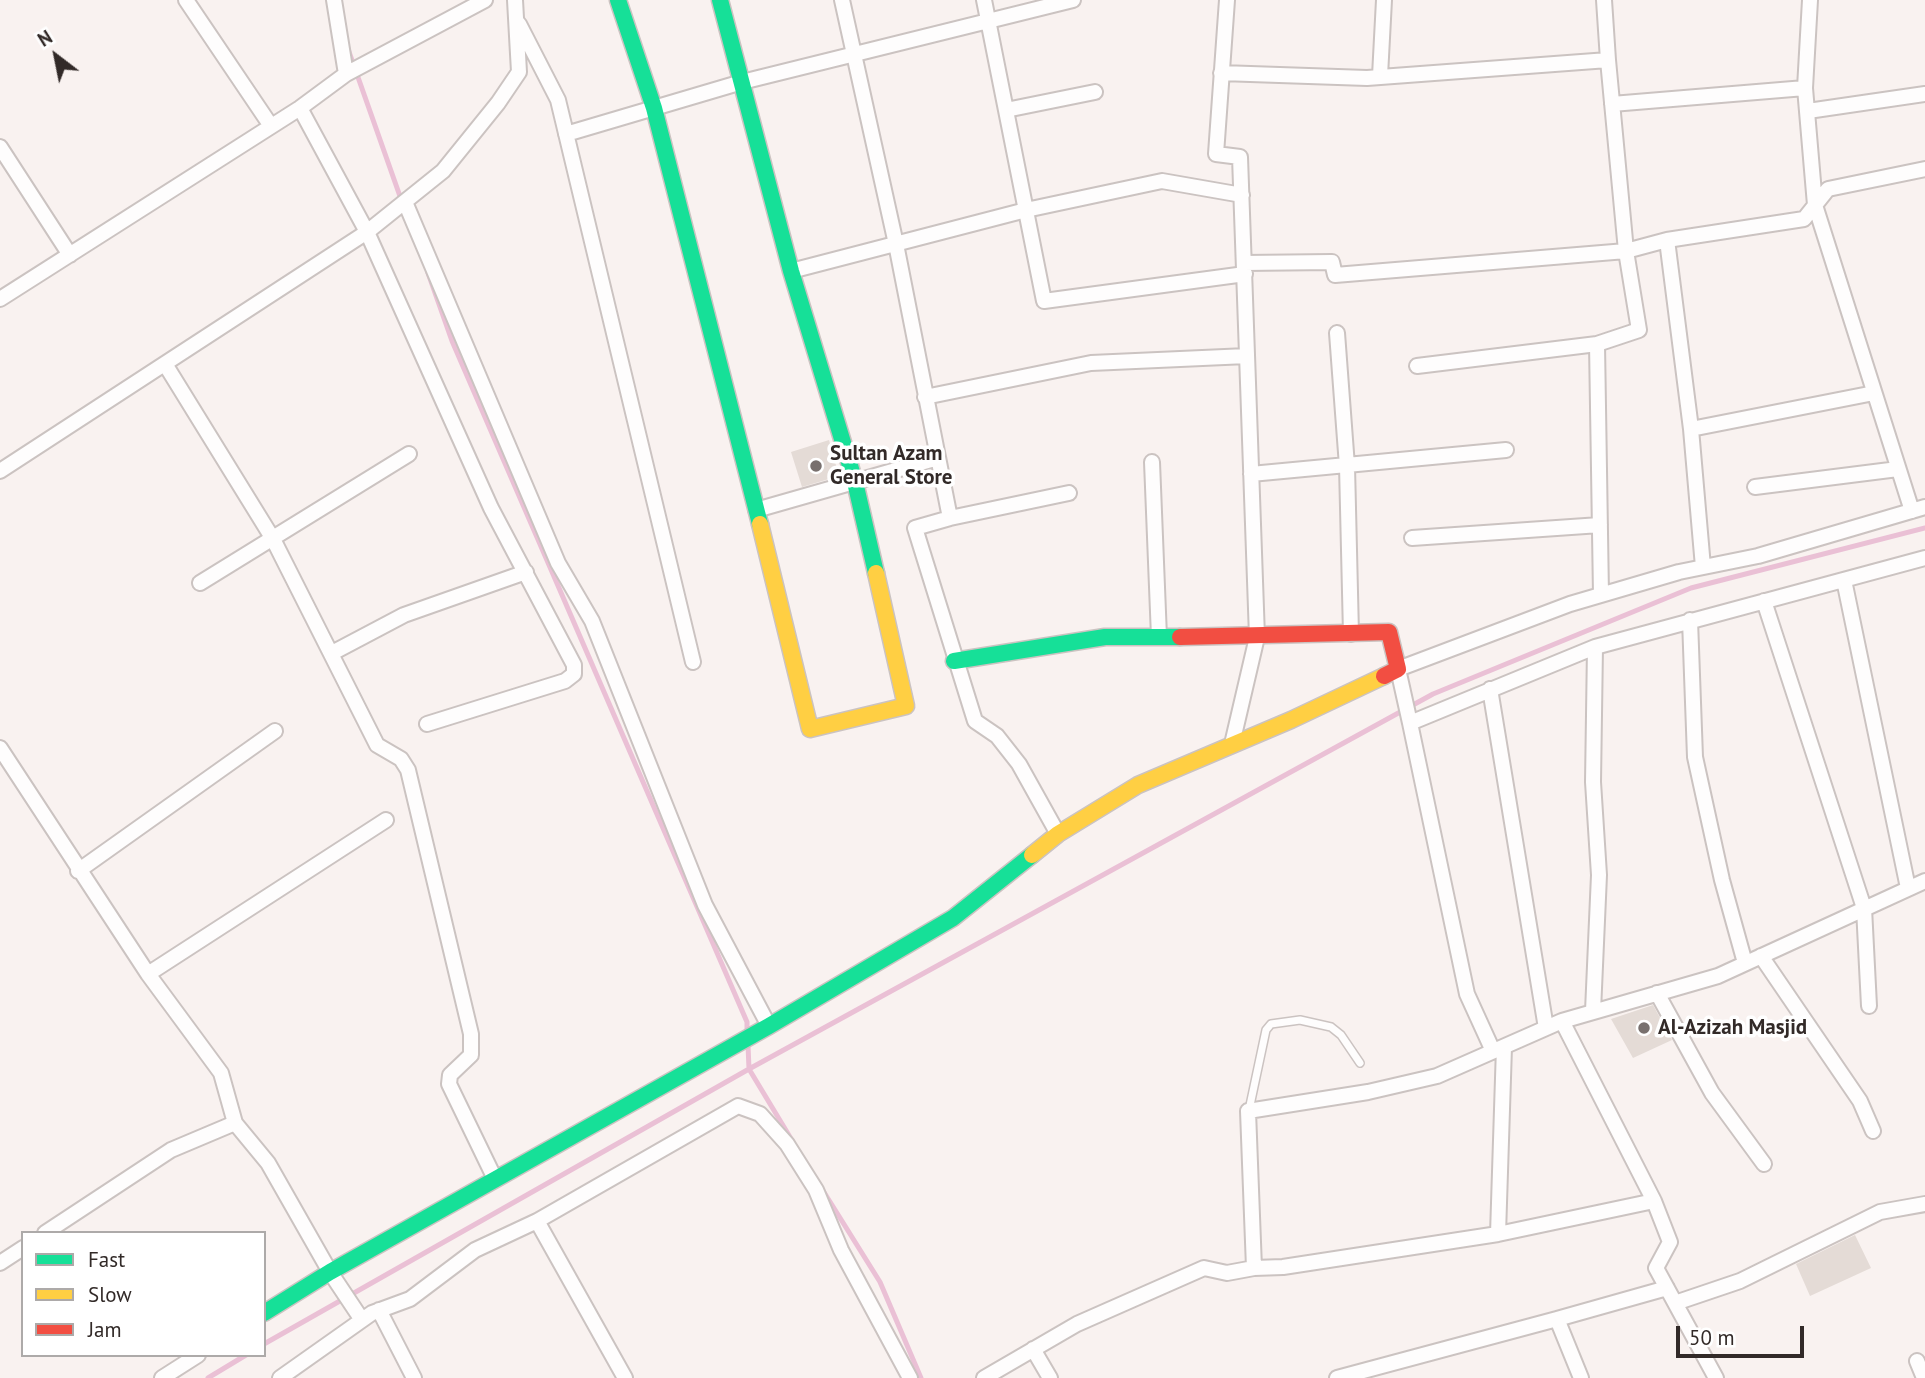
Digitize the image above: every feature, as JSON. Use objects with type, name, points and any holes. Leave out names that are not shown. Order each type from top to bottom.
[{"type":"street","points":[[186,0],[271,126]]},
{"type":"street","points":[[334,0],[346,74]]},
{"type":"street","points":[[0,299],[300,108],[346,74],[485,0]]},
{"type":"street","points":[[0,471],[367,232],[443,172],[519,72],[515,0]]},
{"type":"street","points":[[618,0],[654,108],[810,729],[906,706],[855,482],[791,271],[720,0]]},
{"type":"street","points":[[842,0],[896,244],[950,519]]},
{"type":"street","points":[[984,0],[1044,301],[1244,268],[1332,262],[1335,275],[1626,251],[1667,240],[1804,219],[1828,190],[1925,169]]},
{"type":"street","points":[[566,134],[742,82],[1073,0]]},
{"type":"street","points":[[1227,0],[1216,154],[1240,157],[1257,637],[1232,744]]},
{"type":"street","points":[[1380,76],[1384,0]]},
{"type":"street","points":[[1417,366],[1597,344],[1639,330],[1626,251],[1604,0]]},
{"type":"street","points":[[266,1312],[335,1278],[495,1179],[769,1026],[953,918],[1058,834],[1138,785],[1232,744],[1601,595],[1703,567],[1758,556],[1918,509],[1898,469],[1815,205],[1805,88],[1810,0]]},
{"type":"street","points":[[516,20],[558,100],[693,662]]},
{"type":"street","points":[[1222,73],[1380,76],[1608,60]]},
{"type":"street","points":[[1612,104],[1805,88]]},
{"type":"street","points":[[1006,110],[1095,92]]},
{"type":"street","points":[[1808,111],[1925,94]]},
{"type":"street","points":[[300,108],[367,232],[480,484],[571,656],[574,674],[548,687],[427,724]]},
{"type":"street","points":[[0,147],[70,255]]},
{"type":"street","points":[[791,271],[1026,210],[1162,181],[1242,195]]},
{"type":"street","points":[[405,202],[558,563],[592,621],[705,905],[769,1026]]},
{"type":"street","points":[[1667,240],[1691,429],[1703,567]]},
{"type":"street","points":[[1337,333],[1347,466],[1351,634]]},
{"type":"street","points":[[1597,344],[1601,595]]},
{"type":"street","points":[[925,397],[1091,363],[1247,356]]},
{"type":"street","points":[[164,364],[273,539],[377,746],[401,760],[408,770],[471,1034],[471,1055],[450,1075],[449,1084],[495,1179]]},
{"type":"street","points":[[1691,429],[1874,393]]},
{"type":"street","points":[[1251,474],[1506,450]]},
{"type":"street","points":[[200,583],[409,454]]},
{"type":"street","points":[[756,510],[937,458]]},
{"type":"street","points":[[1152,462],[1159,637]]},
{"type":"street","points":[[1755,487],[1898,469]]},
{"type":"street","points":[[1058,834],[1019,764],[997,736],[975,721],[954,661],[915,528],[1069,493]]},
{"type":"street","points":[[1412,538],[1600,525]]},
{"type":"street","points":[[1409,719],[1595,647],[1925,558]]},
{"type":"street","points":[[332,653],[404,615],[526,572]]},
{"type":"street","points":[[1844,580],[1908,888]]},
{"type":"street","points":[[1764,601],[1864,908],[1870,1006]]},
{"type":"street","points":[[1690,620],[1695,757],[1722,880],[1745,963]]},
{"type":"street","points":[[954,661],[1105,637],[1257,637],[1389,632],[1467,994],[1498,1049],[1498,1234]]},
{"type":"street","points":[[1593,1011],[1599,875],[1592,782],[1595,647]]},
{"type":"street","points":[[1490,689],[1546,1028]]},
{"type":"street","points":[[78,871],[275,731]]},
{"type":"street","points":[[0,748],[78,871],[148,974],[221,1073],[235,1123],[268,1163],[360,1317]]},
{"type":"street","points":[[148,974],[386,820]]},
{"type":"street","points":[[1254,1268],[1248,1111],[1368,1092],[1437,1076],[1562,1020],[1718,976],[1925,881]]},
{"type":"street","points":[[1761,956],[1860,1101],[1873,1131]]},
{"type":"street","points":[[1657,993],[1712,1093],[1764,1164]]},
{"type":"street","points":[[1562,1020],[1654,1201],[1670,1242],[1656,1268],[1716,1378]]},
{"type":"street","points":[[280,1378],[360,1317],[410,1299],[475,1250],[537,1222],[738,1106],[760,1114],[787,1144],[816,1190],[841,1250],[910,1378]]},
{"type":"street","points":[[48,1231],[171,1150],[235,1123]]},
{"type":"street","points":[[984,1378],[1077,1324],[1203,1268],[1227,1273],[1309,1264],[1498,1234],[1654,1201]]},
{"type":"street","points":[[1675,1303],[1740,1281],[1880,1212],[1925,1204]]},
{"type":"street","points":[[537,1222],[625,1378]]},
{"type":"street","points":[[0,1263],[21,1249]]},
{"type":"street","points":[[1337,1378],[1667,1288]]},
{"type":"street","points":[[379,1310],[414,1378]]},
{"type":"street","points":[[1557,1319],[1581,1378]]},
{"type":"street","points":[[1033,1349],[1050,1378]]},
{"type":"street","points":[[162,1378],[195,1357]]},
{"type":"street","points":[[1917,1361],[1924,1378]]},
{"type":"lane","points":[[1248,1111],[1262,1046],[1271,1024],[1300,1020],[1331,1027],[1341,1035],[1360,1063]]},
{"type":"building","name":"Sultan Azam General Store","points":[[829,440],[839,476],[802,487],[791,452]]},
{"type":"building","name":"Al-Azizah Masjid","points":[[1653,1005],[1672,1040],[1633,1058],[1611,1019]]},
{"type":"building","points":[[1855,1235],[1871,1268],[1810,1296],[1796,1264]]},
{"type":"waterway","points":[[347,46],[402,202]]},
{"type":"waterway","points":[[428,273],[452,341],[747,1022],[747,1031]]},
{"type":"waterway","points":[[266,1343],[749,1069],[1433,694],[1691,588],[1925,528]]},
{"type":"waterway","points":[[748,1045],[749,1069],[793,1142]]},
{"type":"waterway","points":[[822,1189],[880,1282],[921,1378]]},
{"type":"waterway","points":[[208,1378],[243,1357]]},
{"type":"traffic: fast","points":[[618,0],[654,108],[760,524]]},
{"type":"traffic: fast","points":[[720,0],[791,271],[855,482],[876,573]]},
{"type":"traffic: fast","points":[[954,661],[1105,637],[1180,637]]},
{"type":"traffic: fast","points":[[266,1312],[330,1272],[769,1026],[953,918],[1032,855]]},
{"type":"traffic: slow","points":[[760,524],[810,729],[906,706],[876,573]]},
{"type":"traffic: slow","points":[[1032,855],[1058,834],[1138,785],[1291,720],[1384,676]]},
{"type":"traffic: jam","points":[[1180,637],[1389,632],[1398,669],[1384,676]]},
{"type":"place","name":"Sultan Azam General Store","points":[[816,466]]},
{"type":"place","name":"Al-Azizah Masjid","points":[[1644,1028]]}]
